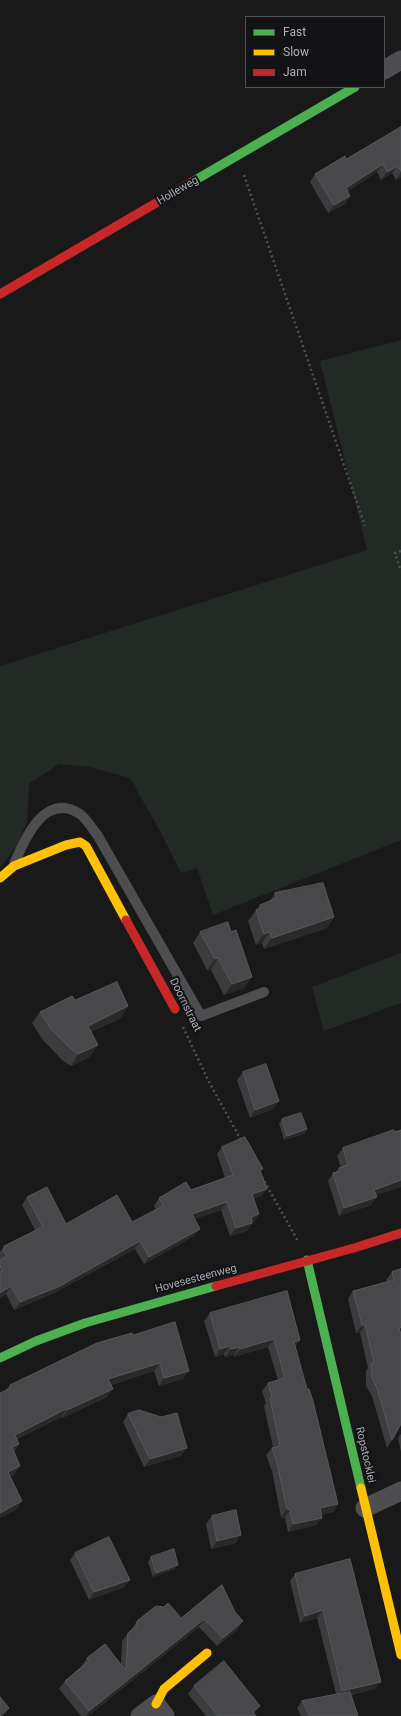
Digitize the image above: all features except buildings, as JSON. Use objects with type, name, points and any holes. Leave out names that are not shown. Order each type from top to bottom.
[{"type":"street","points":[[385,69],[401,60]]},
{"type":"street","name":"Holleweg","points":[[0,294],[353,88]]},
{"type":"street","name":"Doornstraat","points":[[0,878],[14,866],[74,842],[80,842],[86,846],[175,1008]]},
{"type":"street","name":"Hovesesteenweg","points":[[0,1358],[36,1341],[85,1323],[354,1248],[401,1233]]},
{"type":"street","name":"Ropstocklei","points":[[307,1260],[401,1655]]},
{"type":"street","points":[[366,1508],[401,1491]]},
{"type":"street","points":[[140,1716],[160,1710],[164,1689],[207,1653]]},
{"type":"lane","points":[[14,866],[22,844],[36,822],[44,814],[55,809],[68,809],[81,815],[98,836],[201,1016],[264,992]]},
{"type":"path","points":[[236,156],[365,526]]},
{"type":"path","points":[[401,551],[395,553],[401,571]]},
{"type":"path","name":"Doornstraat","points":[[175,1008],[202,1068],[244,1144]]},
{"type":"path","points":[[259,1171],[307,1260]]},
{"type":"shaded area","points":[[401,340],[401,840],[213,915],[197,868],[181,873],[161,833],[130,778],[89,767],[59,764],[29,784],[27,822],[17,845],[0,868],[0,666],[367,550],[320,361]]},
{"type":"shaded area","points":[[401,953],[401,1003],[324,1031],[312,987]]},
{"type":"traffic: fast","points":[[192,182],[353,88]]},
{"type":"traffic: fast","points":[[307,1260],[361,1488]]},
{"type":"traffic: fast","points":[[0,1358],[36,1341],[85,1323],[216,1286]]},
{"type":"traffic: slow","points":[[0,878],[14,866],[66,845],[80,842],[86,846],[126,920]]},
{"type":"traffic: slow","points":[[361,1488],[401,1655]]},
{"type":"traffic: slow","points":[[156,1704],[164,1689],[207,1653]]},
{"type":"traffic: jam","points":[[0,294],[192,182]]},
{"type":"traffic: jam","points":[[126,920],[175,1009]]},
{"type":"traffic: jam","points":[[216,1286],[354,1248],[401,1233]]}]
